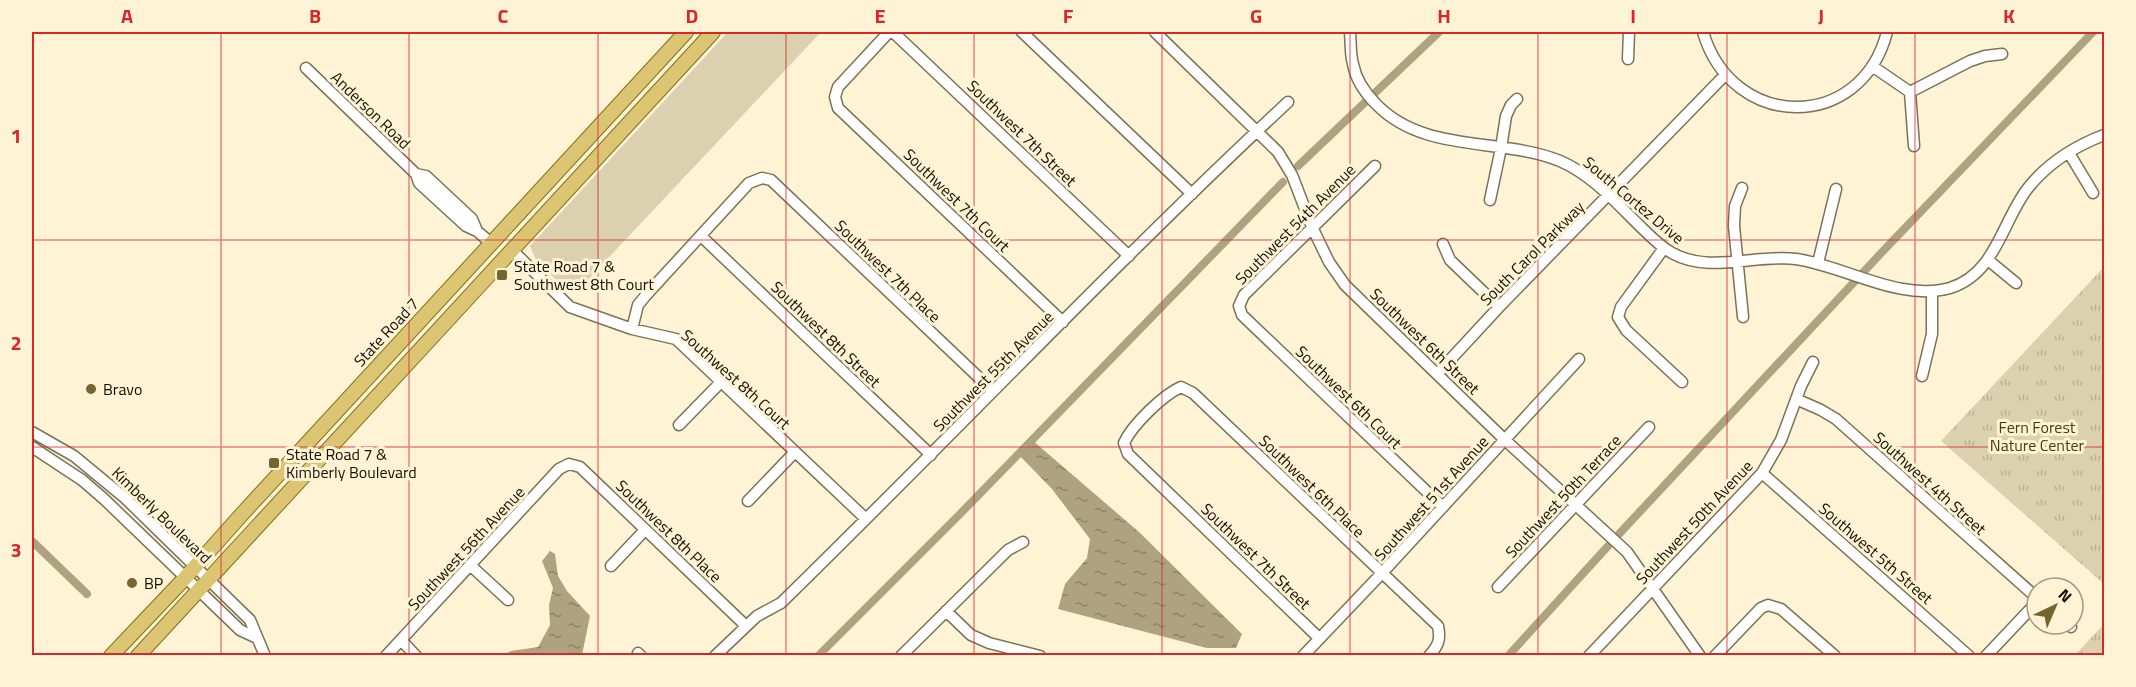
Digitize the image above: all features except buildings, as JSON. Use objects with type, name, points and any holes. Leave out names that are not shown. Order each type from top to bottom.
[{"type":"main road","name":"State Road 7","points":[[111,656],[686,32]]},
{"type":"main road","points":[[138,656],[713,32]]},
{"type":"main road","points":[[512,250],[510,234],[523,208]]},
{"type":"main road","points":[[487,276],[492,262],[491,243]]},
{"type":"main road","points":[[355,422],[356,400],[376,368]]},
{"type":"street","name":"Southwest 7th Court","points":[[891,32],[838,87],[835,98],[838,108],[1063,322]]},
{"type":"street","name":"Southwest 7th Street","points":[[891,32],[1129,256]]},
{"type":"street","points":[[1022,32],[1192,194]]},
{"type":"street","name":"Southwest 6th Street","points":[[1155,32],[1278,152],[1292,174],[1312,227],[1329,262],[1345,285],[1504,439],[1627,552],[1700,656]]},
{"type":"street","name":"South Cortez Drive","points":[[1350,32],[1352,61],[1362,87],[1375,103],[1394,120],[1420,133],[1559,161],[1584,174],[1664,248],[1695,263],[1779,258],[1818,263],[1906,289],[1932,292],[1963,282],[1976,274],[1988,260],[2028,188],[2051,165],[2104,135]]},
{"type":"street","points":[[1628,59],[1629,32]]},
{"type":"street","points":[[1703,32],[1715,62],[1725,75],[1747,94],[1780,106],[1801,107],[1822,103],[1841,95],[1858,82],[1872,66],[1887,32]]},
{"type":"street","points":[[1910,92],[1970,61],[2002,54]]},
{"type":"street","points":[[1872,66],[1910,92]]},
{"type":"street","name":"Anderson Road","points":[[306,68],[416,174],[426,176],[472,219],[477,231],[491,243]]},
{"type":"street","name":"South Carol Parkway","points":[[1437,374],[1499,307],[1725,75]]},
{"type":"street","points":[[1910,92],[1914,146]]},
{"type":"street","points":[[1490,200],[1506,116],[1517,99]]},
{"type":"street","name":"Southwest 55th Avenue","points":[[715,656],[757,616],[781,603],[931,455],[992,390],[1288,102]]},
{"type":"street","points":[[2069,153],[2094,193]]},
{"type":"street","name":"Southwest 54th Avenue","points":[[1239,306],[1244,295],[1375,166]]},
{"type":"street","name":"Southwest 7th Place","points":[[701,236],[750,183],[762,178],[771,180],[992,390]]},
{"type":"street","points":[[1742,188],[1735,206],[1734,226],[1743,317]]},
{"type":"street","points":[[1818,263],[1836,189]]},
{"type":"street","points":[[632,329],[638,305],[701,236]]},
{"type":"street","name":"Southwest 8th Street","points":[[701,236],[931,455]]},
{"type":"street","points":[[1443,244],[1450,260],[1499,307]]},
{"type":"street","points":[[1664,248],[1621,307],[1618,317],[1626,330],[1682,382]]},
{"type":"street","name":"Southwest 8th Court","points":[[512,250],[570,307],[632,329],[676,339],[866,519]]},
{"type":"street","points":[[1988,260],[2016,283]]},
{"type":"street","points":[[1922,376],[1932,334],[1932,292]]},
{"type":"street","name":"Southwest 6th Court","points":[[1239,306],[1242,315],[1443,507]]},
{"type":"street","name":"Southwest 51st Avenue","points":[[1303,656],[1579,359]]},
{"type":"street","name":"Southwest 50th Avenue","points":[[1589,656],[1762,473],[1781,441],[1796,399],[1814,362]]},
{"type":"street","points":[[679,425],[721,382]]},
{"type":"street","name":"Southwest 6th Place","points":[[1124,442],[1129,433],[1171,392],[1181,387],[1193,393],[1438,626],[1441,637],[1438,646],[1429,656]]},
{"type":"street","name":"Southwest 4th Street","points":[[1796,399],[1836,419],[2025,589]]},
{"type":"street","name":"Southwest 50th Terrace","points":[[1498,586],[1649,427]]},
{"type":"street","name":"Kimberly Boulevard","points":[[32,432],[89,468],[125,498],[240,630],[255,637],[265,656]]},
{"type":"street","name":"Southwest 7th Street","points":[[1124,442],[1128,454],[1319,638]]},
{"type":"street","name":"Kimberly Boulevard","points":[[32,447],[82,480],[190,572]]},
{"type":"street","points":[[748,501],[794,453]]},
{"type":"street","name":"Southwest 8th Place","points":[[569,464],[580,467],[746,625]]},
{"type":"street","name":"Southwest 56th Avenue","points":[[387,656],[559,469],[569,464]]},
{"type":"street","name":"Southwest 5th Street","points":[[1762,473],[1969,656]]},
{"type":"street","points":[[611,566],[645,530]]},
{"type":"street","points":[[902,656],[1008,550],[1023,542]]},
{"type":"street","points":[[470,565],[508,600]]},
{"type":"street","points":[[1715,656],[1761,608],[1768,605],[1781,609],[1834,656]]},
{"type":"street","points":[[946,611],[971,634],[989,643],[1040,656]]},
{"type":"street","points":[[1986,656],[2025,613]]},
{"type":"street","points":[[401,640],[416,656]]},
{"type":"green space","points":[[728,32],[821,32],[581,287],[569,293],[536,260],[530,246]]},
{"type":"green space","name":"Fern Forest Nature Center","points":[[2104,267],[2104,584],[1941,441]]},
{"type":"green space","points":[[2104,624],[2104,655],[2075,655]]},
{"type":"water","points":[[1032,440],[1139,532],[1242,634],[1236,648],[1207,648],[1058,609],[1065,584],[1087,558],[1090,539],[1052,489],[1018,454]]},
{"type":"water","points":[[550,551],[555,554],[558,576],[567,591],[590,616],[582,655],[503,655],[511,651],[538,647],[550,625],[549,605],[553,588],[542,561]]},
{"type":"waterway","points":[[1298,166],[1439,32]]},
{"type":"waterway","points":[[1619,534],[1884,250],[2093,32]]},
{"type":"waterway","points":[[818,656],[961,513],[1283,182]]},
{"type":"waterway","points":[[32,541],[87,594]]},
{"type":"waterway","points":[[1508,656],[1608,546]]},
{"type":"place","name":"State Road 7 & Southwest 8th Court","points":[[502,275]]},
{"type":"place","name":"Bravo","points":[[91,389]]},
{"type":"place","name":"State Road 7 & Kimberly Boulevard","points":[[274,463]]},
{"type":"place","name":"BP","points":[[132,583]]}]
